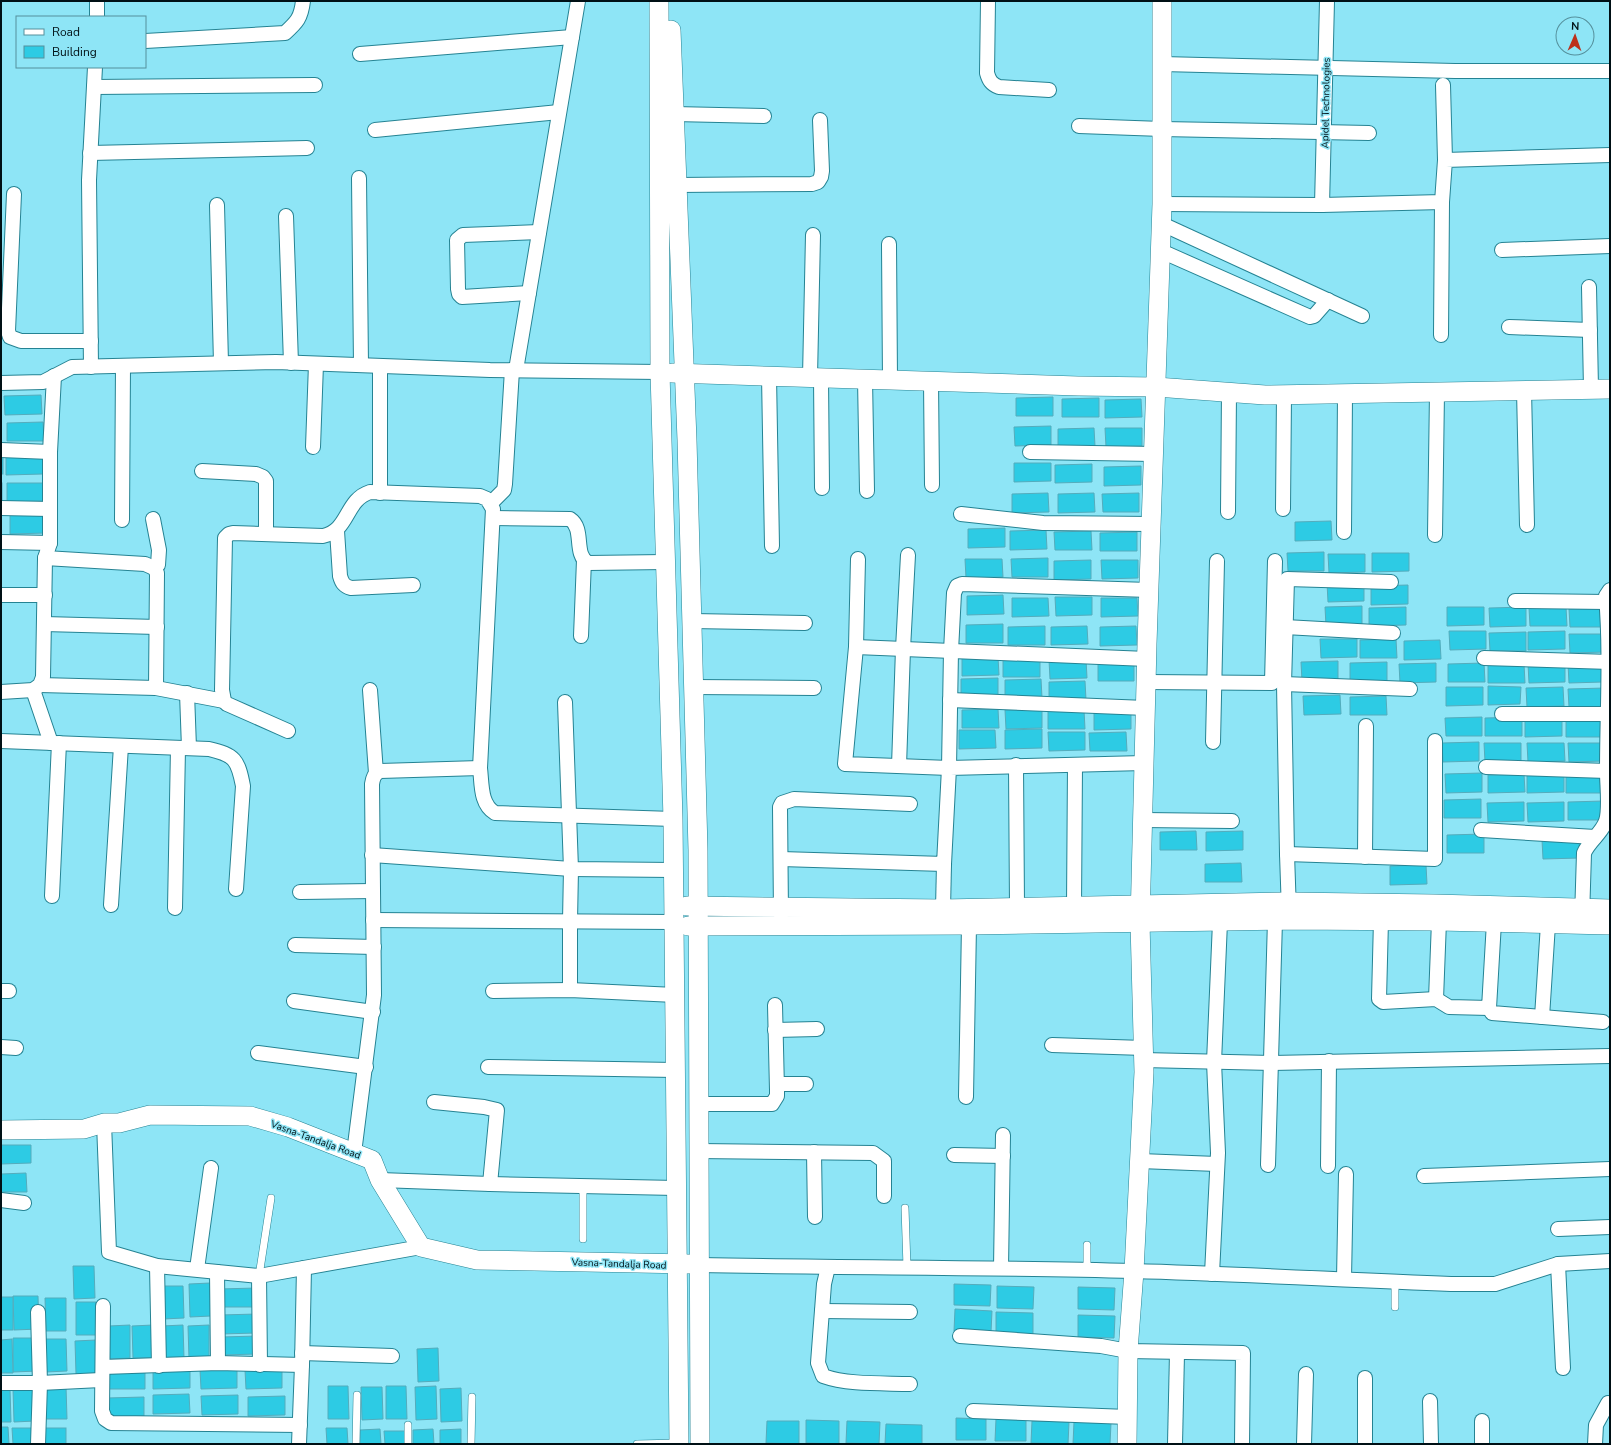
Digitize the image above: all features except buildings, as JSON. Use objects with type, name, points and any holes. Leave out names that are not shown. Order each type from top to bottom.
[{"type":"street","points":[[97,1],[97,16]]},
{"type":"street","points":[[146,41],[285,33],[297,22],[301,13],[303,1]]},
{"type":"street","points":[[491,503],[504,490],[514,370],[529,293],[578,1]]},
{"type":"street","points":[[988,1],[987,73],[993,85],[999,87],[1049,90]]},
{"type":"street","points":[[1127,1444],[1128,1351],[1134,1271],[1144,1072],[1140,914],[1151,524],[1162,224],[1162,1]]},
{"type":"street","name":"Apidel Technologies","points":[[1322,205],[1327,1]]},
{"type":"street","points":[[665,2],[674,114],[684,373],[699,905],[698,1151],[700,1444]]},
{"type":"street","points":[[665,2],[660,372],[673,819],[672,870],[674,918],[678,1444]]},
{"type":"street","points":[[360,54],[572,37]]},
{"type":"street","points":[[1162,64],[1326,68],[1610,71]]},
{"type":"street","points":[[91,367],[90,153],[95,68]]},
{"type":"street","points":[[94,87],[315,85]]},
{"type":"street","points":[[1441,335],[1442,202],[1445,160],[1443,85]]},
{"type":"street","points":[[375,130],[560,112]]},
{"type":"street","points":[[674,114],[764,116]]},
{"type":"street","points":[[676,185],[812,184],[818,182],[821,178],[822,171],[820,120]]},
{"type":"street","points":[[1079,126],[1369,133]]},
{"type":"street","points":[[90,153],[307,148]]},
{"type":"street","points":[[1445,160],[1610,155]]},
{"type":"street","points":[[359,178],[360,365]]},
{"type":"street","points":[[14,194],[6,248],[8,331],[10,336],[21,341],[91,341]]},
{"type":"street","points":[[1162,204],[1322,205],[1442,202]]},
{"type":"street","points":[[217,205],[221,363]]},
{"type":"street","points":[[286,216],[291,363]]},
{"type":"street","points":[[1162,224],[1362,316]]},
{"type":"street","points":[[529,293],[462,297],[459,294],[458,289],[457,240],[463,235],[539,232]]},
{"type":"street","points":[[813,235],[815,377],[822,488]]},
{"type":"street","points":[[889,244],[890,380]]},
{"type":"street","points":[[1502,250],[1610,246]]},
{"type":"street","points":[[1161,251],[1310,317],[1314,316],[1328,300]]},
{"type":"street","points":[[1589,287],[1591,389]]},
{"type":"street","points":[[1509,327],[1590,330]]},
{"type":"street","points":[[1,383],[43,382],[72,368],[221,363],[291,363],[514,370],[660,372],[1078,386],[1156,387],[1265,395],[1610,389]]},
{"type":"street","points":[[313,447],[316,364]]},
{"type":"street","points":[[122,520],[123,366]]},
{"type":"street","points":[[380,366],[380,493]]},
{"type":"street","points":[[36,687],[43,677],[45,558],[50,543],[50,452],[54,376]]},
{"type":"street","points":[[769,376],[772,546]]},
{"type":"street","points":[[865,379],[867,491]]},
{"type":"street","points":[[930,381],[932,485]]},
{"type":"street","points":[[1524,390],[1527,525]]},
{"type":"street","points":[[1228,512],[1229,392]]},
{"type":"street","points":[[1435,535],[1437,392]]},
{"type":"street","points":[[1344,532],[1345,393]]},
{"type":"street","points":[[1283,509],[1284,394]]},
{"type":"street","points":[[1,450],[50,452]]},
{"type":"street","points":[[1030,452],[1154,454]]},
{"type":"street","points":[[202,471],[256,474],[263,477],[266,481],[266,534]]},
{"type":"street","points":[[224,701],[222,690],[225,538],[229,534],[233,532],[323,536],[330,535],[337,531],[359,498],[370,492],[480,496],[487,499],[491,503],[493,509],[480,768],[484,798],[488,809],[495,813],[673,819]]},
{"type":"street","points":[[1,508],[50,509]]},
{"type":"street","points":[[960,514],[1043,522],[1151,524]]},
{"type":"street","points":[[492,518],[570,519],[574,522],[577,527],[584,560],[581,636]]},
{"type":"street","points":[[153,519],[159,550],[158,565],[154,568]]},
{"type":"street","points":[[337,531],[340,576],[341,581],[345,586],[351,588],[413,585]]},
{"type":"street","points":[[1,542],[50,543]]},
{"type":"street","points":[[899,766],[908,555]]},
{"type":"street","points":[[45,558],[145,564],[154,568],[157,573],[156,688]]},
{"type":"street","points":[[858,559],[856,647],[845,764],[949,768],[1144,763]]},
{"type":"street","points":[[584,560],[593,564],[665,562]]},
{"type":"street","points":[[1213,742],[1217,560]]},
{"type":"street","points":[[1146,682],[1272,682],[1275,561]]},
{"type":"street","points":[[1268,1165],[1272,1063],[1285,914],[1287,854],[1284,684],[1287,579],[1391,582]]},
{"type":"street","points":[[943,909],[949,768],[951,651],[954,593],[957,586],[962,584],[1149,590]]},
{"type":"street","points":[[1,595],[44,595]]},
{"type":"street","points":[[1515,601],[1608,596],[1610,714],[1607,771],[1607,817],[1603,827],[1586,846],[1584,853],[1582,916]]},
{"type":"street","points":[[692,621],[805,624]]},
{"type":"street","points":[[44,624],[157,627]]},
{"type":"street","points":[[1285,627],[1393,633]]},
{"type":"street","points":[[856,647],[1147,659]]},
{"type":"street","points":[[1484,658],[1610,662]]},
{"type":"street","points":[[1284,684],[1410,689]]},
{"type":"street","points":[[1,692],[36,687],[156,688],[224,701],[227,704],[288,731]]},
{"type":"street","points":[[36,687],[55,743],[52,896]]},
{"type":"street","points":[[693,687],[814,688]]},
{"type":"street","points":[[354,1153],[374,995],[372,784],[376,773],[370,690]]},
{"type":"street","points":[[175,908],[187,694]]},
{"type":"street","points":[[950,700],[1146,708]]},
{"type":"street","points":[[565,702],[571,869],[570,990]]},
{"type":"street","points":[[1502,714],[1610,714]]},
{"type":"street","points":[[1365,856],[1366,726]]},
{"type":"street","points":[[1,741],[209,749],[225,752],[234,760],[243,786],[236,889]]},
{"type":"street","points":[[1287,854],[1434,859],[1435,741]]},
{"type":"street","points":[[111,905],[121,746]]},
{"type":"street","points":[[1074,906],[1075,765]]},
{"type":"street","points":[[1016,766],[1017,907]]},
{"type":"street","points":[[1486,767],[1607,771]]},
{"type":"street","points":[[376,773],[380,771],[480,768]]},
{"type":"street","points":[[781,916],[780,807],[782,803],[787,800],[794,799],[910,804]]},
{"type":"street","points":[[1143,820],[1232,821]]},
{"type":"street","points":[[1481,830],[1595,837]]},
{"type":"street","points":[[372,855],[571,869],[672,870]]},
{"type":"street","points":[[781,859],[944,864]]},
{"type":"street","points":[[300,892],[373,891]]},
{"type":"street","points":[[674,918],[699,905],[781,916],[968,925],[1140,914],[1582,916],[1610,925]]},
{"type":"street","points":[[373,920],[570,921],[674,918],[699,925],[781,916],[943,909],[1074,906],[1220,922],[1285,914],[1381,920],[1548,924],[1610,909]]},
{"type":"street","points":[[1381,920],[1379,999],[1383,1002],[1436,999],[1449,1007],[1489,1008]]},
{"type":"street","points":[[1436,999],[1439,921]]},
{"type":"street","points":[[1212,1274],[1217,1164],[1214,1062],[1220,922]]},
{"type":"street","points":[[1494,922],[1489,1008],[1492,1013],[1603,1022]]},
{"type":"street","points":[[1542,1017],[1548,924]]},
{"type":"street","points":[[966,1097],[968,925]]},
{"type":"street","points":[[295,945],[374,947]]},
{"type":"street","points":[[493,991],[570,990],[674,995]]},
{"type":"street","points":[[294,1001],[373,1012]]},
{"type":"street","points":[[699,1104],[772,1104],[777,1096],[775,1005]]},
{"type":"street","points":[[776,1030],[817,1029]]},
{"type":"street","points":[[1052,1045],[1214,1062],[1272,1063],[1610,1056]]},
{"type":"street","points":[[1,1047],[16,1048]]},
{"type":"street","points":[[258,1052],[366,1067]]},
{"type":"street","points":[[1328,1166],[1329,1061]]},
{"type":"street","points":[[488,1067],[675,1070]]},
{"type":"street","points":[[777,1084],[806,1084]]},
{"type":"street","points":[[434,1102],[484,1107],[497,1110],[490,1184]]},
{"type":"street","name":"Vasna-Tandalja Road","points":[[1,1130],[84,1129],[104,1123],[119,1123],[150,1115],[250,1116],[288,1127],[372,1160],[380,1180],[421,1247],[477,1260],[699,1265]]},
{"type":"street","points":[[104,1123],[109,1252],[157,1266],[259,1276],[421,1247]]},
{"type":"street","points":[[1001,1268],[1003,1135]]},
{"type":"street","points":[[698,1151],[873,1153],[884,1162],[884,1196]]},
{"type":"street","points":[[814,1152],[815,1217]]},
{"type":"street","points":[[954,1155],[1003,1156]]},
{"type":"street","points":[[1140,1161],[1217,1164]]},
{"type":"street","points":[[197,1269],[211,1168]]},
{"type":"street","points":[[1424,1176],[1610,1169]]},
{"type":"street","points":[[1344,1279],[1346,1174]]},
{"type":"street","points":[[380,1180],[676,1188]]},
{"type":"street","points":[[1,1200],[24,1203]]},
{"type":"street","points":[[1558,1229],[1610,1227]]},
{"type":"street","points":[[699,1265],[828,1268],[907,1266],[1134,1271],[1395,1282],[1495,1284],[1558,1264],[1610,1261]]},
{"type":"street","points":[[1558,1264],[1563,1368]]},
{"type":"street","points":[[157,1266],[159,1366]]},
{"type":"street","points":[[299,1444],[304,1268]]},
{"type":"street","points":[[828,1268],[824,1284],[818,1364],[823,1376],[833,1380],[910,1384]]},
{"type":"street","points":[[217,1272],[218,1363]]},
{"type":"street","points":[[259,1276],[260,1365]]},
{"type":"street","points":[[103,1306],[102,1411],[105,1418],[111,1423],[300,1425]]},
{"type":"street","points":[[822,1311],[910,1312]]},
{"type":"street","points":[[38,1312],[40,1383],[38,1444]]},
{"type":"street","points":[[960,1336],[1101,1346],[1128,1351],[1243,1354],[1242,1444]]},
{"type":"street","points":[[1176,1444],[1177,1353]]},
{"type":"street","points":[[1,1383],[40,1383],[159,1366],[218,1363],[260,1365],[302,1359],[392,1356]]},
{"type":"street","points":[[1304,1444],[1306,1374]]},
{"type":"street","points":[[1365,1378],[1365,1444]]},
{"type":"street","points":[[1430,1401],[1431,1444]]},
{"type":"street","points":[[1595,1444],[1596,1425],[1608,1403]]},
{"type":"street","points":[[973,1411],[1128,1417]]},
{"type":"street","points":[[1482,1421],[1482,1444]]},
{"type":"lane","points":[[582,1239],[583,1186]]},
{"type":"lane","points":[[259,1276],[270,1198]]},
{"type":"lane","points":[[905,1208],[907,1266]]},
{"type":"lane","points":[[1087,1245],[1087,1270]]},
{"type":"lane","points":[[1395,1282],[1395,1307]]},
{"type":"lane","points":[[356,1395],[356,1444]]},
{"type":"lane","points":[[471,1444],[472,1397]]},
{"type":"lane","points":[[408,1425],[408,1444]]},
{"type":"lane","points":[[637,1444],[678,1444]]}]
